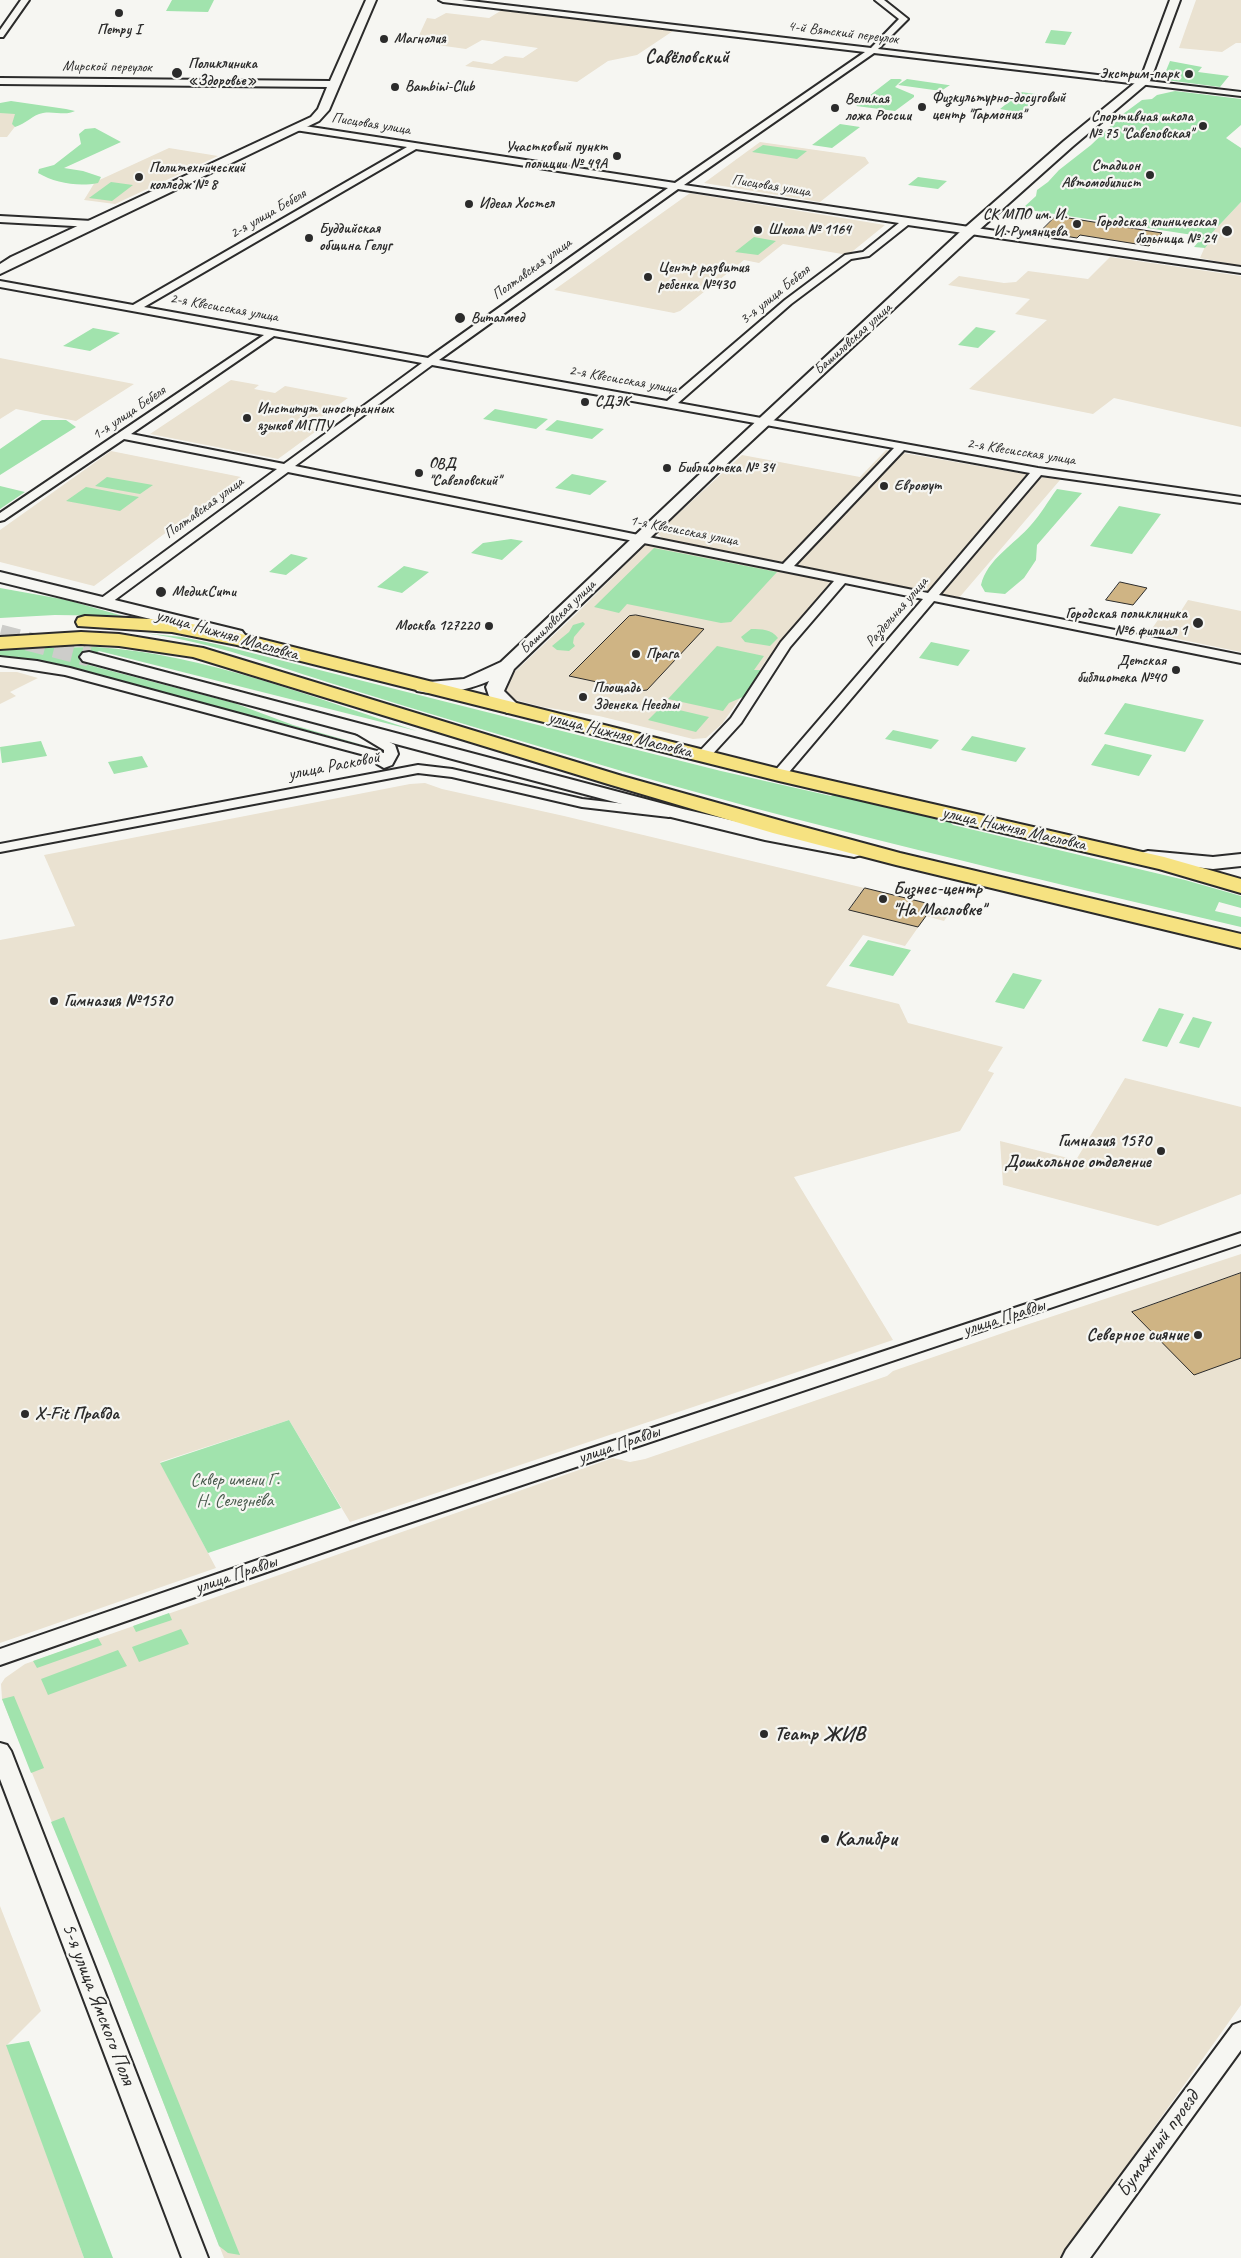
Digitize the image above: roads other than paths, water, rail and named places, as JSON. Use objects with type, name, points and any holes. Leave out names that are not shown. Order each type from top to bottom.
[{"type":"main road","points":[[0,628],[76,622],[139,623],[211,633],[275,648]]},
{"type":"main road","name":"улица Нижняя Масловка","points":[[0,643],[81,638],[139,642],[196,652],[700,806],[896,858],[1241,941]]},
{"type":"main road","name":"улица Нижняя Масловка","points":[[275,648],[423,687],[779,775],[1129,855],[1241,886]]},
{"type":"main road","points":[[1164,864],[1241,877]]},
{"type":"street","points":[[0,35],[25,0]]},
{"type":"street","points":[[0,270],[92,224],[298,128],[320,115],[371,0]]},
{"type":"street","name":"4-й Вятский переулок","points":[[442,0],[1241,94]]},
{"type":"street","name":"Полтавская улица","points":[[104,602],[431,361],[676,186],[872,51],[904,19],[879,0]]},
{"type":"street","name":"Башиловская улица","points":[[423,687],[472,683],[507,666],[639,539],[969,231],[1141,82],[1147,76],[1175,0]]},
{"type":"street","name":"Мирской переулок","points":[[0,80],[333,84]]},
{"type":"street","name":"Писцовая улица","points":[[298,128],[906,222],[1241,270]]},
{"type":"street","name":"2-я улица Бебеля","points":[[136,307],[415,146]]},
{"type":"street","points":[[0,219],[92,224]]},
{"type":"street","name":"3-я улица Бебеля","points":[[670,404],[788,302],[848,257],[866,254],[906,222]]},
{"type":"street","name":"2-я Квесисская улица","points":[[0,284],[1038,471],[1241,500]]},
{"type":"street","name":"1-я улица Бебеля","points":[[0,518],[274,332]]},
{"type":"street","name":"1-я Квесисская улица","points":[[122,435],[1241,659]]},
{"type":"street","points":[[786,568],[901,447]]},
{"type":"street","name":"Раздельная улица","points":[[779,775],[1038,471]]},
{"type":"street","name":"улица Нижняя Масловка","points":[[0,577],[230,633],[275,648]]},
{"type":"street","points":[[702,756],[736,720],[785,645],[842,579]]},
{"type":"street","name":"улица Нижняя Масловка","points":[[89,657],[355,726],[676,814],[773,837],[896,858]]},
{"type":"street","points":[[0,661],[37,665],[103,681],[366,751],[384,758],[387,762],[373,772],[342,783]]},
{"type":"street","name":"Башиловская улица","points":[[507,666],[496,687],[496,692],[513,709]]},
{"type":"street","name":"улица Нижняя Масловка","points":[[355,726],[390,748],[392,754],[387,762]]},
{"type":"street","name":"улица Расковой","points":[[0,848],[418,769],[432,770],[582,803],[676,814]]},
{"type":"street","points":[[1129,855],[1213,863],[1241,860]]},
{"type":"street","name":"улица Правды","points":[[0,1657],[412,1514],[1241,1238]]},
{"type":"street","name":"5-я улица Ямского Поля","points":[[0,1751],[196,2258]]},
{"type":"street","name":"Бумажный проезд","points":[[1076,2258],[1151,2152],[1241,2032]]},
{"type":"tunnel","points":[[0,634],[89,657]]},
{"type":"place","name":"Петру I","points":[[119,13]]},
{"type":"place","name":"Магнолия","points":[[384,39]]},
{"type":"place","name":"Поликлиника «Здоровье»","points":[[177,73]]},
{"type":"place","name":"Экстрим-парк","points":[[1189,74]]},
{"type":"place","name":"Bambini-Club","points":[[395,87]]},
{"type":"place","name":"Физкультурно-досуговый центр \"Гармония\"","points":[[922,107]]},
{"type":"place","name":"Великая ложа России","points":[[835,108]]},
{"type":"place","name":"Спортивная школа № 75 \"Савеловская\"","points":[[1203,126]]},
{"type":"place","name":"Участковый пункт полиции № 49А","points":[[617,156]]},
{"type":"place","name":"Стадион Автомобилист","points":[[1150,175]]},
{"type":"place","name":"Политехнический колледж № 8","points":[[139,177]]},
{"type":"place","name":"Идеал Хостел","points":[[469,204]]},
{"type":"place","name":"СК МПО им. И. И. Румянцева","points":[[1077,224]]},
{"type":"place","name":"Школа № 1164","points":[[758,230]]},
{"type":"place","name":"Городская клиническая больница № 24","points":[[1227,231]]},
{"type":"place","name":"Буддийская община Гелуг","points":[[309,238]]},
{"type":"place","name":"Центр развития ребенка №430","points":[[648,277]]},
{"type":"place","name":"Виталмед","points":[[460,318]]},
{"type":"place","name":"СДЭК","points":[[585,402]]},
{"type":"place","name":"Институт иностранных языков МГПУ","points":[[247,418]]},
{"type":"place","name":"Библиотека № 34","points":[[667,468]]},
{"type":"place","name":"ОВД \"Савеловский\"","points":[[419,473]]},
{"type":"place","name":"Евроюут","points":[[884,486]]},
{"type":"place","name":"МедикСити","points":[[161,592]]},
{"type":"place","name":"Городская поликлиника №6 филиал 1","points":[[1198,623]]},
{"type":"place","name":"Москва 127220","points":[[489,626]]},
{"type":"place","name":"Прага","points":[[636,654]]},
{"type":"place","name":"Детская библиотека №40","points":[[1176,670]]},
{"type":"place","name":"Площадь Зденека Неедлы","points":[[583,697]]},
{"type":"place","name":"Бизнес-центр \"На Масловке\"","points":[[883,899]]},
{"type":"place","name":"Гимназия №1570","points":[[54,1001]]},
{"type":"place","name":"Гимназия 1570 Дошкольное отделение","points":[[1161,1151]]},
{"type":"place","name":"Северное сияние","points":[[1198,1335]]},
{"type":"place","name":"X-Fit Правда","points":[[25,1414]]},
{"type":"place","name":"Театр ЖИВ","points":[[764,1734]]},
{"type":"place","name":"Калибри","points":[[825,1839]]},
{"type":"district","name":"Савёловский","points":[[687,58]]},
{"type":"park label","name":"Сквер имени Г. Н. Селезнёва","points":[[235,1490]]}]
